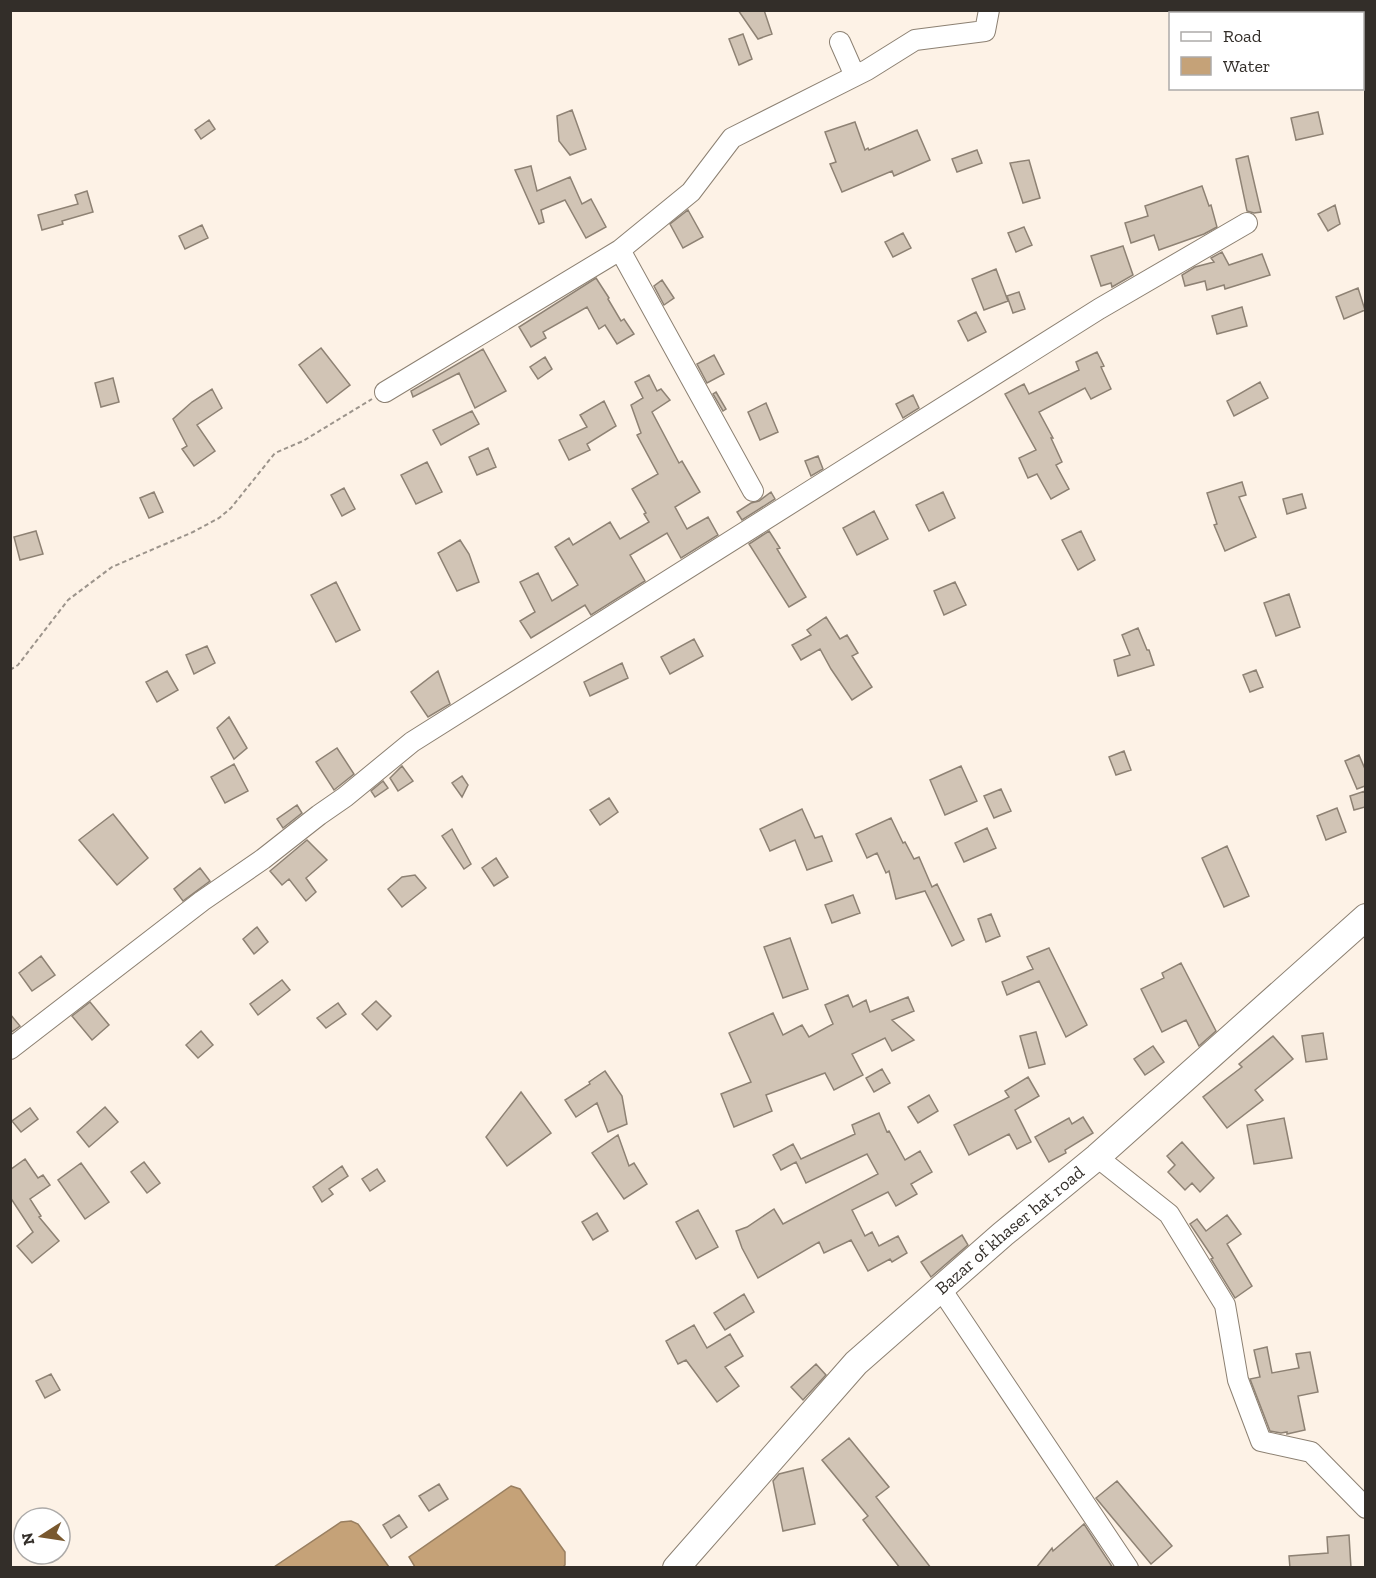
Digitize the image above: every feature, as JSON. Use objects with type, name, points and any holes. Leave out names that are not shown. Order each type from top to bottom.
[{"type":"main road","name":"Bazar of khaser hat road","points":[[676,1568],[856,1363],[1003,1234],[1097,1157],[1365,917]]},
{"type":"street","points":[[384,392],[620,250],[691,192],[732,138],[855,76],[915,40],[985,30],[989,10]]},
{"type":"street","points":[[840,42],[855,76]]},
{"type":"street","points":[[10,1049],[193,908],[345,797],[412,742],[1099,309],[1247,223]]},
{"type":"street","points":[[620,250],[753,491]]},
{"type":"street","points":[[1097,1157],[1169,1214],[1225,1305],[1238,1380],[1261,1441],[1311,1452],[1365,1508]]},
{"type":"street","points":[[941,1289],[1128,1568]]},
{"type":"path","points":[[10,670],[18,665],[68,600],[76,593],[112,567],[193,532],[219,518],[231,508],[275,453],[303,441],[384,392]]},
{"type":"water","points":[[511,1486],[520,1489],[565,1552],[563,1567],[415,1567],[409,1557]]},
{"type":"water","points":[[351,1521],[358,1524],[389,1567],[274,1567],[341,1522]]},
{"type":"building","points":[[738,10],[764,10],[772,34],[758,39]]},
{"type":"building","points":[[743,34],[752,59],[739,65],[729,39]]},
{"type":"building","points":[[572,110],[586,149],[570,155],[559,141],[557,116]]},
{"type":"building","points":[[1318,112],[1323,134],[1296,140],[1291,118]]},
{"type":"building","points":[[209,120],[215,129],[201,139],[195,130]]},
{"type":"building","points":[[855,122],[865,150],[917,130],[930,160],[894,176],[892,171],[842,192],[830,164],[836,162],[825,132]]},
{"type":"building","points":[[977,150],[982,163],[957,172],[952,159]]},
{"type":"building","points":[[1248,156],[1261,212],[1247,211],[1236,159]]},
{"type":"building","points":[[1029,160],[1040,198],[1023,203],[1010,163]]},
{"type":"building","points":[[531,166],[537,191],[570,177],[582,204],[591,199],[606,227],[586,238],[565,200],[541,210],[544,222],[539,224],[515,170]]},
{"type":"building","points":[[1202,186],[1209,206],[1211,205],[1217,227],[1159,250],[1154,235],[1131,243],[1125,223],[1148,216],[1145,206]]},
{"type":"building","points":[[87,191],[93,212],[62,221],[63,224],[42,230],[38,215],[78,204],[75,195]]},
{"type":"building","points":[[1335,205],[1340,224],[1328,231],[1318,214]]},
{"type":"building","points":[[688,210],[703,237],[683,248],[670,224]]},
{"type":"building","points":[[202,225],[208,238],[185,249],[179,236]]},
{"type":"building","points":[[1024,227],[1032,245],[1016,252],[1008,233]]},
{"type":"building","points":[[903,233],[911,248],[893,257],[885,242]]},
{"type":"building","points":[[1123,246],[1133,275],[1112,287],[1111,283],[1101,286],[1091,256]]},
{"type":"building","points":[[1222,252],[1229,265],[1262,254],[1270,275],[1225,289],[1224,285],[1207,290],[1205,281],[1185,286],[1182,275],[1195,267],[1214,262],[1211,258]]},
{"type":"building","points":[[996,269],[1008,301],[984,310],[972,279]]},
{"type":"building","points":[[596,278],[621,321],[624,319],[634,334],[617,344],[605,325],[599,329],[587,307],[543,332],[546,338],[531,347],[519,327]]},
{"type":"building","points":[[662,280],[674,298],[664,305],[654,286]]},
{"type":"building","points":[[1358,288],[1365,310],[1344,319],[1336,297]]},
{"type":"building","points":[[1019,292],[1025,309],[1013,313],[1007,296]]},
{"type":"building","points":[[1242,307],[1247,326],[1217,334],[1212,316]]},
{"type":"building","points":[[976,312],[986,332],[968,341],[958,321]]},
{"type":"building","points":[[321,348],[350,385],[327,403],[299,365]]},
{"type":"building","points":[[483,349],[506,391],[475,408],[459,373],[413,397],[411,391]]},
{"type":"building","points":[[1097,352],[1111,389],[1091,399],[1085,388],[1039,412],[1053,438],[1051,438],[1062,462],[1056,465],[1069,489],[1051,499],[1037,474],[1028,478],[1019,458],[1036,450],[1005,394],[1024,384],[1029,394],[1079,370],[1076,362]]},
{"type":"building","points":[[714,355],[724,374],[707,383],[697,364]]},
{"type":"building","points":[[545,357],[552,369],[538,379],[530,367]]},
{"type":"building","points":[[649,375],[657,391],[661,389],[670,400],[652,412],[679,463],[682,461],[700,492],[675,507],[687,529],[708,517],[718,535],[681,558],[667,533],[630,555],[645,581],[591,615],[585,605],[531,638],[520,621],[535,612],[520,582],[538,573],[552,601],[578,585],[555,547],[569,538],[573,545],[610,522],[620,539],[649,522],[632,489],[658,474],[637,435],[641,433],[631,405],[643,398],[635,382]]},
{"type":"building","points":[[113,378],[119,402],[101,407],[95,383]]},
{"type":"building","points":[[1260,382],[1268,398],[1234,416],[1227,401]]},
{"type":"building","points":[[212,389],[222,408],[197,425],[215,451],[194,466],[182,449],[187,446],[173,419],[192,402]]},
{"type":"building","points":[[716,392],[726,409],[723,411],[713,394]]},
{"type":"building","points":[[913,395],[919,408],[903,418],[896,404]]},
{"type":"building","points":[[604,401],[616,426],[587,444],[590,450],[569,460],[559,440],[587,427],[580,415]]},
{"type":"building","points":[[766,403],[778,432],[760,440],[748,412]]},
{"type":"building","points":[[472,411],[479,424],[441,445],[433,430]]},
{"type":"building","points":[[488,448],[496,467],[477,475],[469,457]]},
{"type":"building","points":[[818,456],[823,469],[811,476],[805,461]]},
{"type":"building","points":[[427,462],[442,492],[416,504],[401,475]]},
{"type":"building","points":[[1242,482],[1246,495],[1239,497],[1256,537],[1225,551],[1214,525],[1217,524],[1207,493]]},
{"type":"building","points":[[344,488],[355,509],[342,516],[331,495]]},
{"type":"building","points":[[154,492],[163,512],[149,518],[140,498]]},
{"type":"building","points":[[771,492],[775,499],[742,520],[737,512]]},
{"type":"building","points":[[943,492],[955,518],[929,531],[916,505]]},
{"type":"building","points":[[1302,494],[1306,508],[1287,514],[1283,499]]},
{"type":"building","points":[[874,511],[888,539],[857,555],[843,528]]},
{"type":"building","points":[[36,531],[43,554],[20,560],[14,537]]},
{"type":"building","points":[[769,531],[780,548],[777,549],[806,597],[789,607],[749,544]]},
{"type":"building","points":[[1081,531],[1095,560],[1078,570],[1062,540]]},
{"type":"building","points":[[460,540],[469,554],[479,582],[457,591],[438,553]]},
{"type":"building","points":[[336,582],[360,630],[336,642],[311,595]]},
{"type":"building","points":[[955,582],[966,605],[944,615],[934,591]]},
{"type":"building","points":[[1289,594],[1300,627],[1276,636],[1264,603]]},
{"type":"building","points":[[826,617],[840,639],[847,635],[858,653],[852,656],[872,687],[852,700],[820,649],[801,660],[792,645],[811,635],[807,630]]},
{"type":"building","points":[[1138,628],[1154,665],[1118,676],[1114,660],[1130,655],[1122,635]]},
{"type":"building","points":[[694,639],[703,656],[670,674],[661,657]]},
{"type":"building","points":[[207,646],[215,663],[194,674],[186,655]]},
{"type":"building","points":[[622,663],[628,678],[590,696],[584,682]]},
{"type":"building","points":[[1256,670],[1263,687],[1250,692],[1243,675]]},
{"type":"building","points":[[167,671],[178,690],[157,702],[146,682]]},
{"type":"building","points":[[438,671],[450,704],[428,717],[411,692]]},
{"type":"building","points":[[229,717],[247,748],[234,759],[217,728]]},
{"type":"building","points":[[337,748],[354,774],[334,790],[316,762]]},
{"type":"building","points":[[1124,751],[1131,770],[1116,775],[1109,757]]},
{"type":"building","points":[[1359,755],[1365,769],[1365,786],[1357,789],[1345,761]]},
{"type":"building","points":[[234,764],[248,791],[225,803],[211,777]]},
{"type":"building","points":[[402,766],[413,781],[398,791],[390,778]]},
{"type":"building","points":[[961,766],[977,801],[945,815],[930,780]]},
{"type":"building","points":[[462,776],[468,785],[462,797],[452,783]]},
{"type":"building","points":[[383,781],[388,788],[375,797],[371,791]]},
{"type":"building","points":[[1001,789],[1011,811],[994,818],[984,796]]},
{"type":"building","points":[[1365,791],[1365,807],[1354,810],[1350,796]]},
{"type":"building","points":[[609,798],[618,812],[600,825],[590,810]]},
{"type":"building","points":[[297,805],[302,813],[283,828],[277,819]]},
{"type":"building","points":[[1337,808],[1346,832],[1326,840],[1317,816]]},
{"type":"building","points":[[802,809],[815,838],[822,836],[832,861],[807,870],[795,840],[770,851],[760,829]]},
{"type":"building","points":[[113,814],[148,858],[117,885],[79,840]]},
{"type":"building","points":[[891,818],[914,859],[919,857],[932,887],[937,884],[964,940],[952,946],[925,891],[896,899],[889,871],[886,873],[877,853],[867,858],[856,834]]},
{"type":"building","points":[[987,828],[996,848],[964,862],[955,843]]},
{"type":"building","points":[[452,829],[471,864],[464,869],[442,836]]},
{"type":"building","points":[[307,840],[327,860],[306,878],[316,892],[306,901],[289,879],[282,885],[270,871]]},
{"type":"building","points":[[1227,846],[1249,896],[1224,907],[1202,858]]},
{"type":"building","points":[[496,858],[508,877],[494,886],[482,868]]},
{"type":"building","points":[[200,868],[210,881],[183,901],[174,889]]},
{"type":"building","points":[[415,875],[426,888],[402,907],[388,889],[402,877]]},
{"type":"building","points":[[853,895],[860,913],[832,923],[825,905]]},
{"type":"building","points":[[991,914],[1000,936],[986,942],[978,919]]},
{"type":"building","points":[[257,927],[268,942],[254,954],[243,939]]},
{"type":"building","points":[[790,938],[808,989],[783,998],[764,947]]},
{"type":"building","points":[[1049,948],[1087,1025],[1066,1037],[1039,981],[1007,995],[1002,982],[1033,969],[1027,957]]},
{"type":"building","points":[[41,956],[55,975],[32,991],[19,973]]},
{"type":"building","points":[[1181,963],[1216,1031],[1199,1046],[1186,1020],[1162,1032],[1141,989],[1164,978],[1162,973]]},
{"type":"building","points":[[282,980],[290,990],[258,1015],[250,1004]]},
{"type":"building","points":[[848,995],[853,1007],[866,1000],[870,1012],[908,997],[914,1011],[892,1020],[914,1040],[892,1051],[885,1038],[852,1054],[863,1075],[834,1090],[825,1073],[766,1095],[772,1111],[734,1127],[721,1094],[751,1082],[729,1033],[773,1013],[783,1035],[802,1025],[809,1037],[833,1024],[825,1005]]},
{"type":"building","points":[[376,1001],[391,1016],[377,1030],[362,1014]]},
{"type":"building","points":[[90,1002],[109,1025],[92,1040],[72,1016]]},
{"type":"building","points":[[338,1003],[346,1014],[326,1028],[317,1018]]},
{"type":"building","points":[[10,1014],[20,1026],[10,1033]]},
{"type":"building","points":[[201,1031],[213,1045],[198,1058],[186,1045]]},
{"type":"building","points":[[1036,1032],[1045,1064],[1029,1068],[1020,1036]]},
{"type":"building","points":[[1323,1033],[1327,1059],[1306,1062],[1302,1036]]},
{"type":"building","points":[[1273,1036],[1293,1059],[1255,1090],[1263,1100],[1227,1128],[1203,1097],[1242,1067],[1239,1064]]},
{"type":"building","points":[[1153,1046],[1164,1062],[1145,1075],[1134,1059]]},
{"type":"building","points":[[882,1069],[890,1083],[874,1092],[866,1078]]},
{"type":"building","points":[[605,1071],[622,1096],[627,1124],[608,1132],[597,1103],[576,1117],[565,1100]]},
{"type":"building","points":[[1028,1077],[1039,1096],[1015,1110],[1031,1142],[1017,1149],[1009,1134],[969,1155],[954,1125],[1009,1097],[1005,1091]]},
{"type":"building","points":[[521,1092],[551,1133],[507,1166],[486,1137]]},
{"type":"building","points":[[929,1095],[938,1111],[918,1123],[908,1107]]},
{"type":"building","points":[[105,1107],[118,1122],[89,1147],[77,1132]]},
{"type":"building","points":[[30,1108],[38,1119],[21,1132],[12,1121]]},
{"type":"building","points":[[879,1113],[887,1132],[889,1131],[905,1160],[920,1151],[932,1172],[911,1184],[917,1194],[896,1206],[888,1192],[852,1210],[865,1236],[872,1232],[879,1246],[898,1236],[907,1253],[892,1262],[890,1259],[868,1271],[851,1240],[824,1253],[819,1242],[758,1278],[736,1231],[747,1227],[774,1209],[783,1224],[878,1174],[867,1154],[806,1183],[796,1162],[781,1170],[773,1155],[793,1144],[801,1159],[855,1134],[852,1125]]},
{"type":"building","points":[[1083,1117],[1093,1133],[1065,1150],[1066,1153],[1049,1162],[1035,1137],[1069,1118],[1072,1124]]},
{"type":"building","points":[[1284,1118],[1292,1158],[1254,1164],[1247,1125]]},
{"type":"building","points":[[618,1135],[629,1166],[634,1163],[647,1184],[624,1199],[592,1153]]},
{"type":"building","points":[[1182,1142],[1214,1178],[1200,1192],[1192,1183],[1185,1190],[1168,1172],[1175,1165],[1167,1156]]},
{"type":"building","points":[[25,1159],[38,1178],[43,1175],[50,1185],[30,1199],[41,1216],[39,1217],[59,1241],[32,1263],[17,1246],[33,1232],[10,1197],[10,1170]]},
{"type":"building","points":[[144,1162],[160,1183],[147,1193],[131,1172]]},
{"type":"building","points":[[81,1163],[109,1202],[85,1219],[58,1180]]},
{"type":"building","points":[[342,1166],[348,1176],[329,1189],[333,1194],[322,1202],[313,1187]]},
{"type":"building","points":[[377,1169],[385,1181],[370,1191],[362,1179]]},
{"type":"building","points":[[698,1210],[718,1247],[696,1259],[676,1222]]},
{"type":"building","points":[[597,1213],[608,1231],[593,1240],[582,1222]]},
{"type":"building","points":[[1227,1215],[1241,1234],[1227,1244],[1252,1286],[1235,1298],[1211,1259],[1213,1258],[1190,1224],[1197,1219],[1206,1231]]},
{"type":"building","points":[[962,1235],[968,1245],[931,1277],[921,1262]]},
{"type":"building","points":[[744,1294],[754,1312],[725,1330],[714,1313]]},
{"type":"building","points":[[694,1325],[707,1348],[730,1334],[743,1356],[725,1367],[739,1386],[717,1402],[686,1360],[678,1364],[666,1341]]},
{"type":"building","points":[[1267,1347],[1272,1373],[1299,1368],[1296,1354],[1310,1352],[1318,1392],[1298,1396],[1305,1430],[1287,1434],[1287,1432],[1270,1431],[1250,1379],[1260,1377],[1254,1350]]},
{"type":"building","points":[[816,1364],[826,1375],[803,1400],[791,1387]]},
{"type":"building","points":[[51,1374],[60,1390],[45,1398],[36,1381]]},
{"type":"building","points":[[849,1438],[889,1487],[876,1497],[931,1568],[900,1568],[863,1520],[868,1516],[822,1460]]},
{"type":"building","points":[[803,1468],[815,1524],[783,1531],[773,1481],[779,1474]]},
{"type":"building","points":[[1117,1481],[1172,1546],[1151,1564],[1096,1498]]},
{"type":"building","points":[[439,1484],[448,1499],[429,1511],[419,1496]]},
{"type":"building","points":[[399,1515],[407,1527],[391,1538],[383,1525]]},
{"type":"building","points":[[1084,1524],[1113,1568],[1036,1568],[1052,1548],[1053,1551]]},
{"type":"building","points":[[1349,1535],[1351,1568],[1290,1568],[1289,1556],[1328,1553],[1327,1537]]}]
